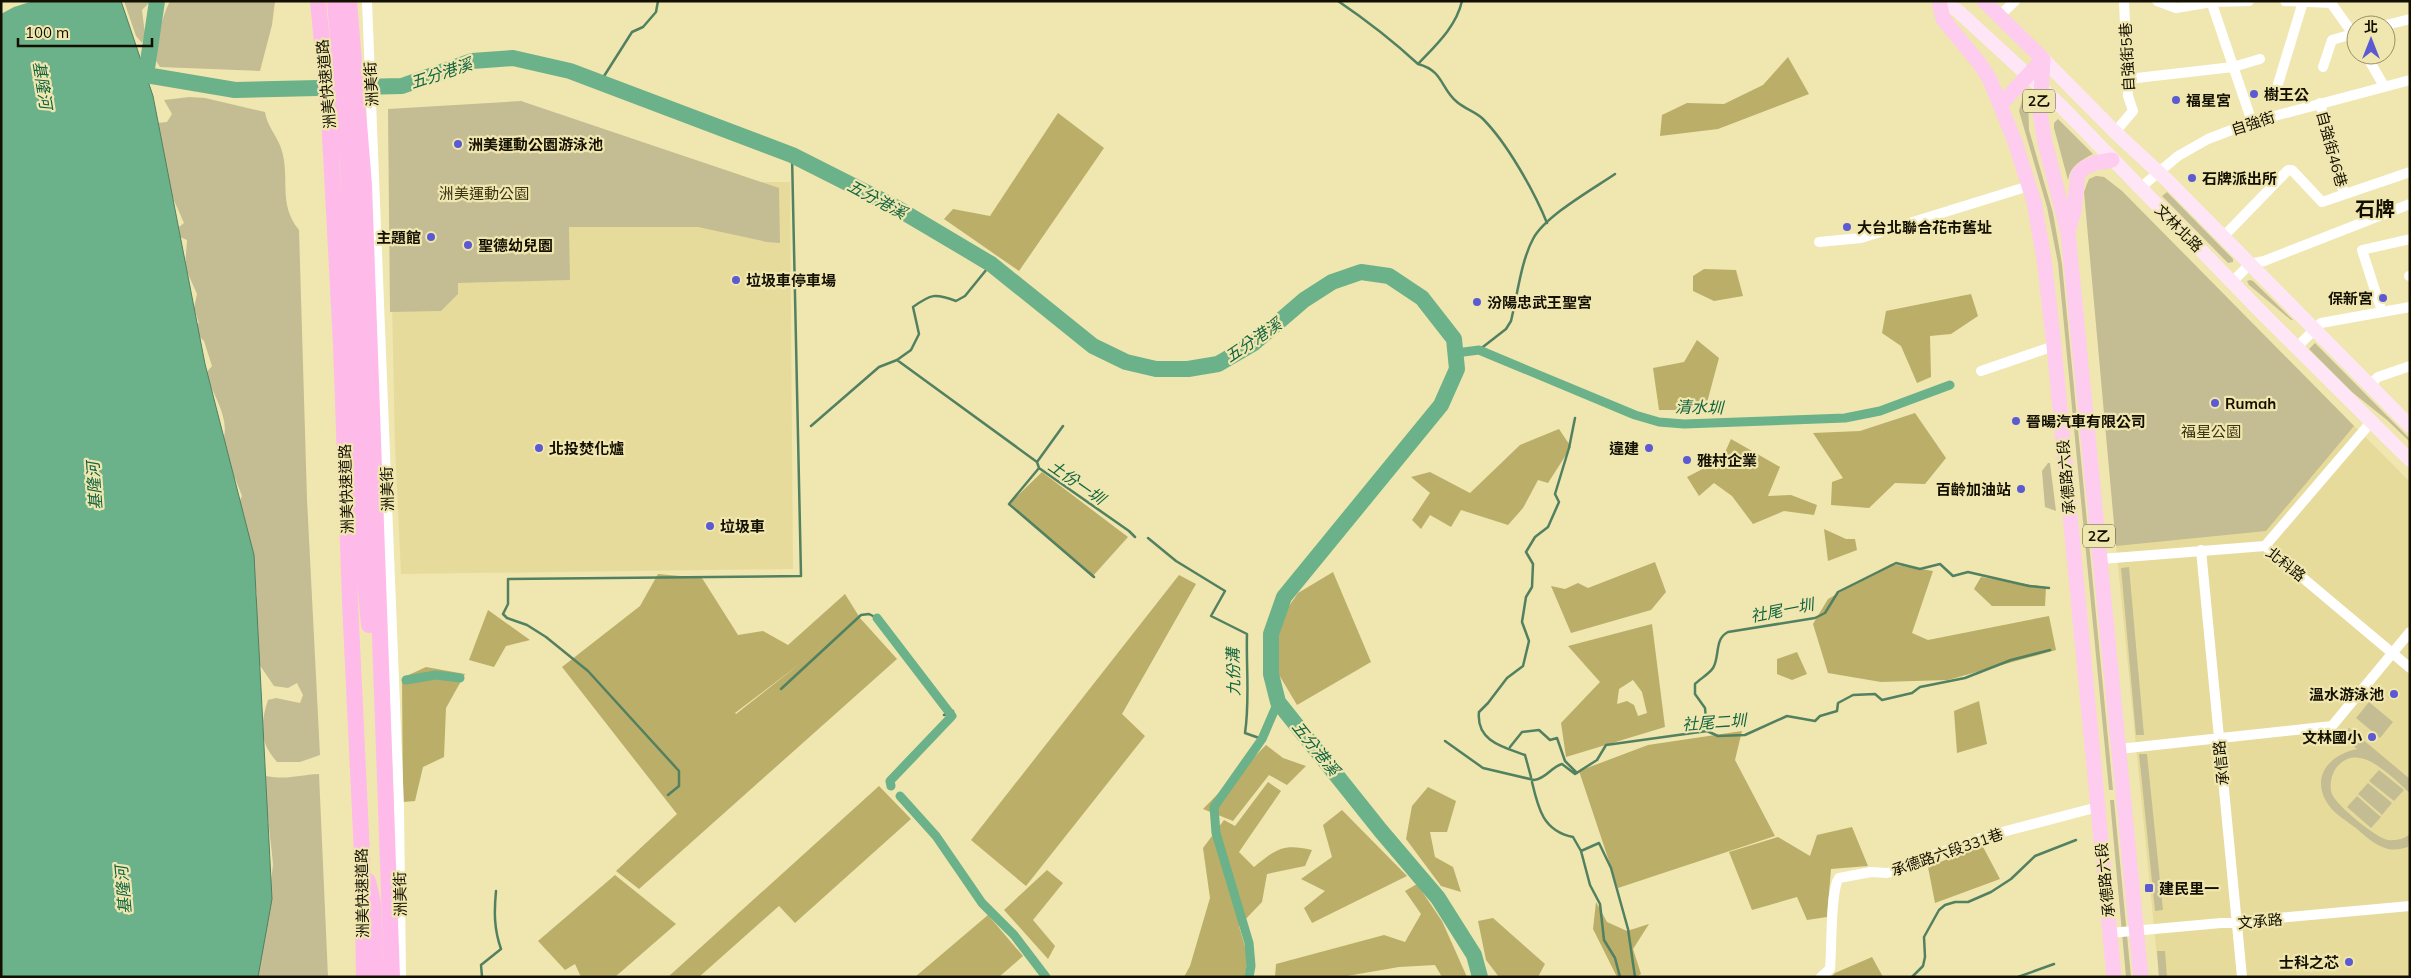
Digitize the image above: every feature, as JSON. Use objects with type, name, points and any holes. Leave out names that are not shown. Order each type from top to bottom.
[{"type":"highway","name":"洲美快速道路","points":[[318,1],[329,116],[335,231],[356,695],[364,977]]},
{"type":"highway","points":[[335,1],[348,165],[364,569],[368,603],[370,660],[384,733]]},
{"type":"highway","name":"洲美快速道路","points":[[349,1],[364,194],[392,977]]},
{"type":"highway","points":[[356,695],[364,569]]},
{"type":"highway","points":[[362,854],[373,904],[376,977]]},
{"type":"highway","points":[[388,860],[400,920],[402,977]]},
{"type":"main road","name":"承德路六段","points":[[1938,1],[1943,19],[1980,64],[2001,104],[2029,186],[2044,259],[2054,346],[2114,977]]},
{"type":"main road","name":"文林北路","points":[[1943,1],[1958,11],[2040,88],[2298,347],[2358,410],[2372,421],[2410,460]]},
{"type":"main road","points":[[1984,1],[2043,59],[2001,104]]},
{"type":"main road","name":"文林北路","points":[[2043,59],[2115,132],[2223,236],[2410,426]]},
{"type":"main road","name":"2乙","points":[[2040,88],[2043,59]]},
{"type":"main road","name":"承德路六段","points":[[2040,88],[2040,113],[2045,144],[2068,232],[2141,977]]},
{"type":"main road","points":[[2068,232],[2074,211],[2078,174],[2084,168],[2095,163],[2112,160]]},
{"type":"street","name":"洲美街","points":[[367,1],[399,806],[402,977]]},
{"type":"street","points":[[1999,16],[2016,1]]},
{"type":"street","name":"自強街5巷","points":[[2115,132],[2133,111],[2128,96],[2124,1]]},
{"type":"street","points":[[2157,1],[2176,8],[2212,2],[2249,1]]},
{"type":"street","points":[[2285,1],[2331,2],[2346,23]]},
{"type":"street","points":[[2212,2],[2252,122]]},
{"type":"street","points":[[2278,84],[2303,2]]},
{"type":"street","points":[[2396,22],[2410,19]]},
{"type":"street","points":[[2323,67],[2332,40],[2346,37]]},
{"type":"street","points":[[2128,79],[2233,67],[2260,59]]},
{"type":"street","points":[[2372,65],[2384,86]]},
{"type":"street","name":"自強街","points":[[2140,188],[2178,156],[2208,139],[2252,122],[2410,80]]},
{"type":"street","name":"自強街46巷","points":[[2320,103],[2344,194]]},
{"type":"street","name":"自強街46巷","points":[[2223,236],[2288,170],[2292,170],[2322,202],[2410,172]]},
{"type":"street","points":[[1819,242],[1861,238],[2029,186]]},
{"type":"street","points":[[2232,282],[2250,264],[2264,261],[2410,204]]},
{"type":"street","points":[[2382,312],[2362,250],[2410,239]]},
{"type":"street","points":[[2298,347],[2321,323],[2410,307]]},
{"type":"street","points":[[1981,371],[2054,346]]},
{"type":"street","points":[[2369,386],[2378,377],[2410,366]]},
{"type":"street","points":[[2265,546],[2372,421]]},
{"type":"street","name":"北科路","points":[[2101,559],[2265,546],[2410,668]]},
{"type":"street","name":"承信路","points":[[2201,550],[2242,977]]},
{"type":"street","points":[[2119,749],[2332,726],[2410,632]]},
{"type":"street","name":"承德路六段331巷","points":[[1821,977],[1830,969],[1833,902],[1836,882],[1839,878],[1871,872],[1887,873],[1903,869],[1951,848],[1987,836],[2098,806]]},
{"type":"street","name":"文承路","points":[[2110,933],[2410,906]]},
{"type":"shaded area","points":[[1788,57],[1809,94],[1718,129],[1660,136],[1662,115],[1687,103],[1724,104],[1763,85]]},
{"type":"shaded area","name":"北投焚化爐","points":[[520,103],[759,182],[790,182],[793,569],[401,574],[395,445],[388,113]]},
{"type":"shaded area","points":[[1058,113],[1104,148],[1019,271],[944,219],[953,209],[990,216]]},
{"type":"shaded area","points":[[2096,176],[2104,177],[2122,191],[2410,482],[2410,977],[2159,977],[2116,546],[2110,452],[2086,184]]},
{"type":"shaded area","points":[[1704,269],[1736,270],[1743,296],[1714,301],[1693,291],[1693,276]]},
{"type":"shaded area","points":[[1971,294],[1978,316],[1951,334],[1930,336],[1931,377],[1917,383],[1901,346],[1882,333],[1886,311]]},
{"type":"shaded area","points":[[1697,340],[1719,358],[1705,410],[1659,410],[1653,368],[1684,362]]},
{"type":"shaded area","points":[[1915,413],[1946,458],[1925,484],[1895,483],[1869,508],[1831,505],[1832,482],[1843,478],[1813,433],[1860,431]]},
{"type":"shaded area","points":[[1559,429],[1571,447],[1548,483],[1538,480],[1523,508],[1508,525],[1461,510],[1451,527],[1430,515],[1421,529],[1412,520],[1430,493],[1411,477],[1430,472],[1470,493],[1520,445]]},
{"type":"shaded area","points":[[1731,439],[1780,467],[1768,496],[1791,495],[1817,505],[1814,515],[1784,511],[1753,524],[1732,496],[1714,483],[1699,496],[1687,477],[1722,459]]},
{"type":"shaded area","points":[[1042,472],[1128,537],[1092,577],[1010,503]]},
{"type":"shaded area","points":[[1824,529],[1846,539],[1855,539],[1857,550],[1828,561]]},
{"type":"shaded area","points":[[1655,562],[1666,592],[1651,610],[1571,633],[1551,586],[1565,589],[1578,583],[1588,588]]},
{"type":"shaded area","points":[[1891,564],[1933,571],[1912,633],[1928,640],[2049,616],[2056,650],[1948,680],[1881,682],[1828,673],[1813,624],[1828,599]]},
{"type":"shaded area","points":[[1333,572],[1371,662],[1297,705],[1275,668],[1280,619],[1298,593]]},
{"type":"shaded area","points":[[658,574],[702,578],[738,635],[763,631],[788,645],[845,594],[860,618],[897,659],[639,889],[616,871],[677,814],[562,667],[640,606]],"holes":[[[801,663],[736,714],[735,713]]]},
{"type":"shaded area","points":[[1179,575],[1196,584],[1122,714],[1145,736],[1026,886],[971,840]]},
{"type":"shaded area","points":[[1981,577],[2046,587],[2045,606],[1992,606],[1974,589]]},
{"type":"shaded area","points":[[488,610],[530,640],[506,646],[494,667],[469,660]]},
{"type":"shaded area","points":[[1652,624],[1665,727],[1566,757],[1561,723],[1600,682],[1568,646]],"holes":[[[1633,680],[1642,692],[1647,713],[1638,716],[1634,705],[1627,701],[1617,704],[1619,689]]]},
{"type":"shaded area","points":[[1797,652],[1807,674],[1792,680],[1777,674],[1777,659]]},
{"type":"shaded area","points":[[426,667],[465,674],[446,708],[444,757],[423,767],[415,801],[403,802],[402,678]]},
{"type":"shaded area","points":[[1979,701],[1987,744],[1957,753],[1954,711]]},
{"type":"shaded area","points":[[1742,731],[1735,760],[1775,836],[1618,888],[1579,771],[1648,745]]},
{"type":"shaded area","points":[[1266,745],[1283,758],[1306,766],[1287,785],[1269,775],[1233,821],[1203,809]]},
{"type":"shaded area","points":[[1268,782],[1281,791],[1239,852],[1254,867],[1280,849],[1294,847],[1312,850],[1305,866],[1267,874],[1262,902],[1239,926],[1248,957],[1245,977],[1184,977],[1190,966],[1210,898],[1203,848],[1224,820],[1235,826]]},
{"type":"shaded area","points":[[879,786],[911,819],[795,923],[779,906],[699,977],[668,977]]},
{"type":"shaded area","points":[[1428,787],[1456,801],[1447,832],[1430,832],[1435,857],[1453,867],[1461,892],[1441,886],[1406,839],[1412,806]]},
{"type":"shaded area","points":[[1342,810],[1407,876],[1312,923],[1304,908],[1325,891],[1301,879],[1332,857],[1323,825]]},
{"type":"shaded area","points":[[1852,827],[1868,866],[1831,869],[1827,917],[1807,920],[1797,897],[1752,910],[1729,852],[1778,837],[1810,856],[1817,835]]},
{"type":"shaded area","points":[[1982,845],[2000,879],[1935,903],[1928,867]]},
{"type":"shaded area","points":[[1047,870],[1063,883],[1033,920],[1055,946],[1048,959],[1004,910]]},
{"type":"shaded area","points":[[615,875],[676,924],[615,977],[581,977],[575,964],[565,970],[538,941]]},
{"type":"shaded area","points":[[1417,884],[1442,921],[1467,977],[1442,977],[1435,965],[1399,967],[1341,977],[1275,977],[1276,964],[1384,935],[1405,942],[1421,914],[1405,891]]},
{"type":"shaded area","points":[[1596,902],[1607,922],[1627,931],[1649,924],[1633,949],[1641,974],[1636,977],[1617,977],[1593,929]]},
{"type":"shaded area","points":[[988,915],[1023,956],[999,977],[915,977]]},
{"type":"shaded area","points":[[1493,918],[1545,964],[1538,977],[1499,977],[1486,960],[1478,921]]},
{"type":"shaded area","points":[[1872,957],[1883,977],[1831,977],[1835,973]]},
{"type":"green space","points":[[124,1],[150,2],[142,10],[145,34],[142,43],[136,36]]},
{"type":"green space","points":[[170,1],[275,1],[272,25],[260,71],[160,67],[156,61],[159,38],[164,15]]},
{"type":"green space","points":[[2024,94],[2028,97],[2029,130],[2053,213],[2062,264],[2113,790],[2109,790],[2058,263],[2047,207],[2019,111]]},
{"type":"green space","points":[[189,97],[205,98],[265,112],[281,148],[284,159],[288,210],[299,230],[307,499],[320,755],[300,762],[277,762],[271,755],[264,740],[263,725],[268,700],[276,698],[300,703],[303,695],[297,683],[288,688],[274,686],[259,664],[258,629],[252,621],[257,595],[239,502],[242,496],[235,478],[228,475],[227,469],[231,465],[222,443],[225,426],[206,373],[212,366],[204,341],[195,332],[194,326],[199,323],[194,308],[197,294],[185,267],[187,240],[180,237],[179,227],[184,223],[165,180],[157,123],[167,122],[172,114],[164,100]]},
{"type":"green space","name":"洲美運動公園","points":[[521,101],[779,188],[780,243],[767,242],[698,227],[569,227],[570,280],[458,283],[458,294],[441,311],[390,312],[388,109]]},
{"type":"green space","points":[[2058,119],[2093,154],[2080,161],[2074,167],[2068,180],[2054,128],[2054,123]]},
{"type":"green space","name":"福星公園","points":[[2096,176],[2104,177],[2122,191],[2354,426],[2266,531],[2116,546],[2084,192],[2089,179]]},
{"type":"green space","points":[[2167,192],[2233,259],[2233,262],[2228,263],[2162,196]]},
{"type":"green space","points":[[2250,280],[2293,320],[2249,285],[2247,281]]},
{"type":"green space","points":[[2315,343],[2410,439],[2410,442],[2387,420],[2352,392],[2309,349]]},
{"type":"green space","points":[[2050,463],[2056,511],[2045,507],[2042,471]]},
{"type":"green space","points":[[2129,567],[2144,735],[2136,735],[2121,568]]},
{"type":"green space","points":[[2369,702],[2393,722],[2380,738],[2356,718]]},
{"type":"green space","points":[[2349,728],[2410,779],[2410,793],[2375,764],[2365,759],[2355,758],[2345,760],[2336,768],[2331,781],[2332,794],[2348,813],[2382,838],[2397,840],[2410,834],[2408,847],[2391,849],[2378,845],[2336,813],[2326,801],[2321,782],[2326,767],[2340,755],[2357,749],[2342,736]]},
{"type":"green space","points":[[2139,754],[2147,754],[2163,910],[2155,911]]},
{"type":"green space","points":[[2379,770],[2404,790],[2394,801],[2369,781]]},
{"type":"green space","points":[[319,774],[328,977],[253,977],[269,900],[273,864],[264,780],[266,776],[287,777]]},
{"type":"green space","points":[[2368,783],[2392,803],[2382,815],[2358,794]]},
{"type":"green space","points":[[2357,796],[2381,817],[2371,828],[2347,807]]},
{"type":"green space","points":[[2110,800],[2114,800],[2131,977],[2126,977]]},
{"type":"green space","points":[[2157,951],[2165,951],[2167,977],[2159,977]]},
{"type":"water","name":"基隆河","points":[[1,1],[121,1],[153,96],[205,364],[254,555],[272,899],[258,977],[1,977]]},
{"type":"pier","points":[[1,1],[33,1],[14,7],[1,14]]},
{"type":"waterway","name":"五分港溪","points":[[146,75],[157,1]]},
{"type":"waterway","points":[[599,84],[632,32],[643,27],[656,12],[658,1]]},
{"type":"waterway","points":[[1338,1],[1379,31],[1418,64]]},
{"type":"waterway","points":[[1462,1],[1450,27],[1418,64],[1433,71],[1452,97],[1480,117],[1492,129],[1519,168],[1547,223]]},
{"type":"waterway","name":"五分港溪","points":[[126,79],[146,75],[235,90],[402,86],[472,61],[513,58],[570,71],[792,155],[895,207],[991,264],[1093,346],[1126,362],[1156,369],[1188,369],[1218,364],[1254,343],[1304,300],[1332,282],[1361,272],[1389,276],[1422,298],[1454,339],[1457,369],[1441,405],[1284,597],[1271,634],[1271,674],[1278,702],[1381,831],[1438,898],[1474,955],[1480,977]]},
{"type":"waterway","points":[[668,795],[679,786],[679,771],[588,671],[546,637],[527,625],[507,618],[503,614],[508,604],[508,579],[801,576],[792,155]]},
{"type":"waterway","points":[[1479,350],[1506,329],[1511,321],[1525,258],[1539,230],[1558,212],[1615,174]]},
{"type":"waterway","points":[[811,426],[879,367],[897,360],[911,350],[919,334],[913,307],[924,299],[933,296],[956,301],[965,296],[991,264]]},
{"type":"waterway","name":"清水圳","points":[[1456,353],[1479,350],[1635,415],[1659,422],[1684,424],[1845,418],[1880,411],[1950,385]]},
{"type":"waterway","points":[[897,360],[1037,462],[1039,468],[1135,537]]},
{"type":"waterway","points":[[1531,777],[1525,755],[1500,746],[1486,736],[1479,722],[1479,712],[1507,678],[1523,666],[1529,641],[1522,622],[1526,597],[1532,587],[1533,564],[1526,552],[1535,537],[1548,527],[1559,502],[1555,494],[1569,448],[1575,418]]},
{"type":"waterway","points":[[1037,462],[1063,426]]},
{"type":"waterway","name":"土份一圳","points":[[1039,468],[1009,504],[1094,577]]},
{"type":"waterway","name":"九份溝","points":[[1148,538],[1176,561],[1225,591],[1211,616],[1247,634],[1248,696],[1245,733],[1262,739]]},
{"type":"waterway","name":"社尾一圳","points":[[1707,731],[1705,708],[1695,694],[1695,684],[1713,668],[1721,639],[1728,632],[1815,618],[1825,613],[1838,592],[1896,563],[1920,569],[1940,564],[1953,576],[1968,572],[2029,586],[2049,588]]},
{"type":"waterway","points":[[781,689],[861,615],[869,614],[877,618]]},
{"type":"waterway","name":"九份溝","points":[[877,618],[952,716],[890,781],[891,786]]},
{"type":"waterway","name":"社尾二圳","points":[[1445,741],[1483,768],[1534,780],[1542,778],[1562,764],[1575,774],[1597,760],[1606,745],[1707,731],[1718,736],[1745,735],[1787,716],[1815,721],[1820,716],[1837,711],[1838,703],[1853,695],[1875,694],[1882,700],[1912,693],[1920,687],[1965,678],[2011,660],[2050,650]]},
{"type":"waterway","points":[[406,680],[436,675],[460,678]]},
{"type":"waterway","points":[[1249,977],[1251,966],[1249,943],[1216,833],[1214,807],[1262,739],[1278,702]]},
{"type":"waterway","name":"九份溝","points":[[944,715],[953,711]]},
{"type":"waterway","points":[[1510,747],[1522,732],[1539,730],[1550,740],[1557,738],[1565,761],[1577,773]]},
{"type":"waterway","points":[[1532,782],[1540,809],[1548,824],[1555,830],[1573,837],[1581,851],[1590,885],[1600,904],[1604,940],[1615,958],[1620,977]]},
{"type":"waterway","points":[[900,796],[936,836],[982,903],[1014,935],[1046,977]]},
{"type":"waterway","points":[[1912,977],[1923,966],[1925,957],[1924,937],[1939,910],[1945,905],[1955,902],[1968,902],[1991,892],[2011,879],[2035,856],[2076,840]]},
{"type":"waterway","points":[[1581,851],[1599,843],[1611,868],[1628,929],[1635,977]]},
{"type":"waterway","points":[[482,977],[481,965],[501,949],[495,920],[496,891]]},
{"type":"waterway","points":[[2018,977],[2054,964]]},
{"type":"place","name":"樹王公","points":[[2254,94]]},
{"type":"place","name":"福星宮","points":[[2176,100]]},
{"type":"place","name":"洲美運動公園游泳池","points":[[458,144]]},
{"type":"place","name":"石牌派出所","points":[[2192,178]]},
{"type":"place","name":"大台北聯合花市舊址","points":[[1847,227]]},
{"type":"place","name":"主題館","points":[[431,237]]},
{"type":"place","name":"聖德幼兒園","points":[[468,245]]},
{"type":"place","name":"垃圾車停車場","points":[[736,280]]},
{"type":"place","name":"保新宮","points":[[2383,298]]},
{"type":"place","name":"汾陽忠武王聖宮","points":[[1477,302]]},
{"type":"place","name":"Rumah","points":[[2215,403]]},
{"type":"place","name":"晉暘汽車有限公司","points":[[2016,421]]},
{"type":"place","name":"北投焚化爐","points":[[539,448]]},
{"type":"place","name":"違建","points":[[1649,448]]},
{"type":"place","name":"雅村企業","points":[[1687,460]]},
{"type":"place","name":"百齡加油站","points":[[2021,489]]},
{"type":"place","name":"垃圾車","points":[[710,526]]},
{"type":"place","name":"溫水游泳池","points":[[2394,694]]},
{"type":"place","name":"文林國小","points":[[2372,737]]},
{"type":"place","name":"建民里一","points":[[2149,888]]},
{"type":"place","name":"士科之芯","points":[[2349,962]]},
{"type":"district","name":"石牌","points":[[2375,208]]}]
